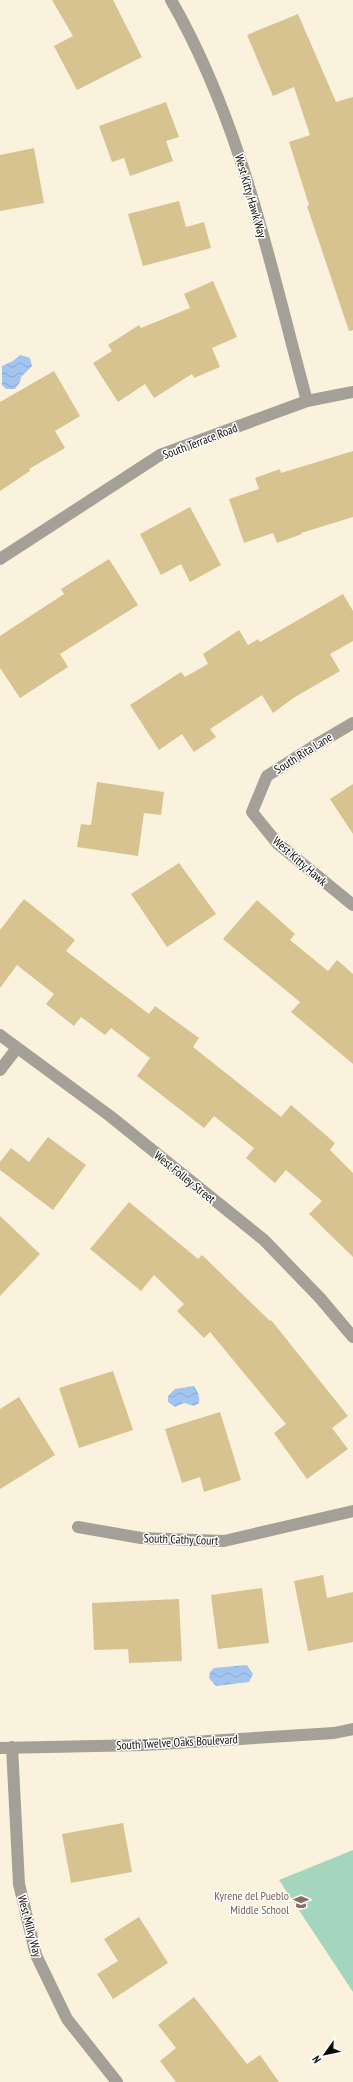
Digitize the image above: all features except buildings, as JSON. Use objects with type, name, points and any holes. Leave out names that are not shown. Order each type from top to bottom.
[{"type":"street","name":"West Kitty Hawk Way","points":[[171,0],[190,34],[218,96],[240,154],[307,401]]},
{"type":"street","name":"South Terrace Road","points":[[0,559],[160,455],[307,401],[353,392]]},
{"type":"street","name":"South Rita Lane","points":[[252,812],[267,776],[314,746],[353,724]]},
{"type":"street","name":"West Kitty Hawk","points":[[252,812],[276,843],[353,905]]},
{"type":"street","name":"West Folley Street","points":[[0,1035],[110,1116],[264,1240],[320,1298],[353,1337]]},
{"type":"street","points":[[0,1070],[17,1048]]},
{"type":"street","name":"South Cathy Court","points":[[78,1527],[141,1538],[224,1541],[353,1511]]},
{"type":"street","name":"South Twelve Oaks Boulevard","points":[[0,1748],[144,1745],[334,1732],[353,1729]]},
{"type":"street","name":"West Milky Way","points":[[12,1747],[19,1884],[36,1955],[67,2019],[117,2082]]},
{"type":"green space","points":[[353,1850],[353,1992],[279,1880]]},
{"type":"water","points":[[20,355],[30,358],[32,366],[21,377],[20,382],[15,389],[6,389],[2,385],[2,366],[13,361]]},
{"type":"water","points":[[194,1386],[197,1390],[199,1403],[194,1406],[184,1403],[175,1407],[168,1402],[168,1396],[175,1389]]},
{"type":"water","points":[[247,1665],[253,1674],[249,1682],[216,1686],[209,1678],[210,1672],[214,1668]]},
{"type":"place","name":"Kyrene del Pueblo Middle School","points":[[301,1902]]}]
